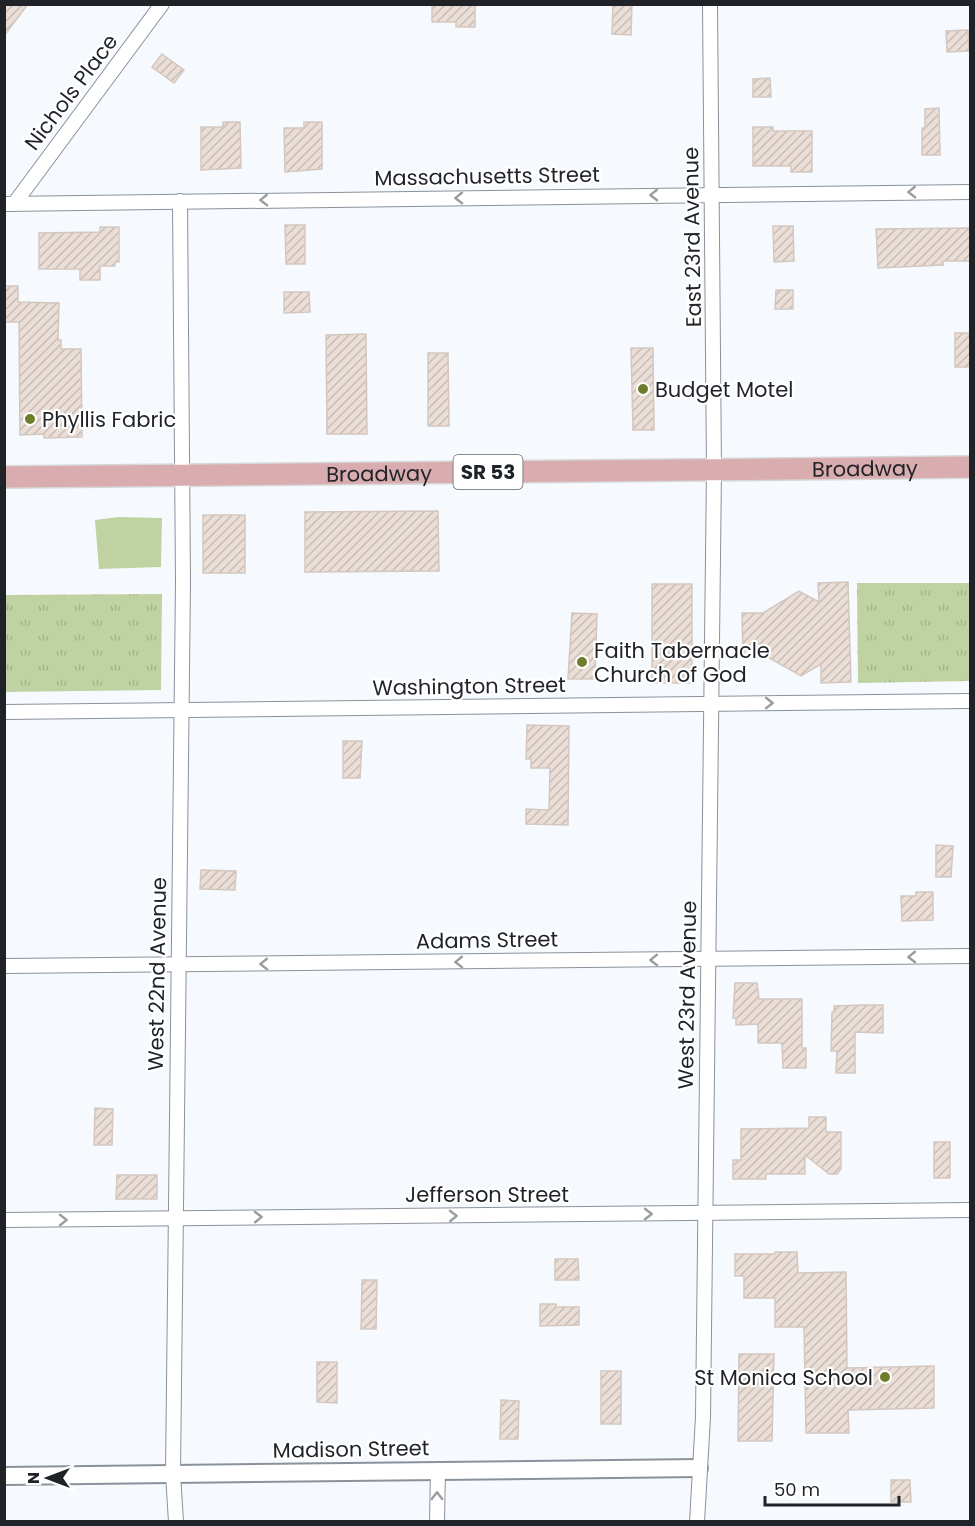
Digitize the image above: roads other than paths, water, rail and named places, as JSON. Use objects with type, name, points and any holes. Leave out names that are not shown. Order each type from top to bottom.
[{"type":"main road","name":"Broadway","points":[[4,477],[970,467]]},
{"type":"street","name":"Nichols Place","points":[[9,204],[162,4]]},
{"type":"street","name":"East 23rd Avenue","points":[[710,4],[714,470]]},
{"type":"street","name":"Massachusetts Street","points":[[9,204],[970,192]]},
{"type":"street","name":"West 22nd Avenue","points":[[176,1521],[173,1474],[174,1218],[179,964],[183,475],[180,201]]},
{"type":"street","name":"West 23rd Avenue","points":[[697,1521],[703,1417],[714,470]]},
{"type":"street","name":"Washington Street","points":[[4,712],[970,701]]},
{"type":"street","name":"Adams Street","points":[[4,966],[970,956]]},
{"type":"street","name":"Jefferson Street","points":[[4,1221],[970,1210]]},
{"type":"street","name":"Madison Street","points":[[4,1476],[699,1468]]},
{"type":"street","points":[[437,1521],[438,1470]]},
{"type":"place","name":"Budget Motel","points":[[643,389]]},
{"type":"place","name":"Phyllis Fabric","points":[[30,419]]},
{"type":"place","name":"Faith Tabernacle Church of God","points":[[582,662]]},
{"type":"place","name":"St Monica School","points":[[885,1377]]}]
